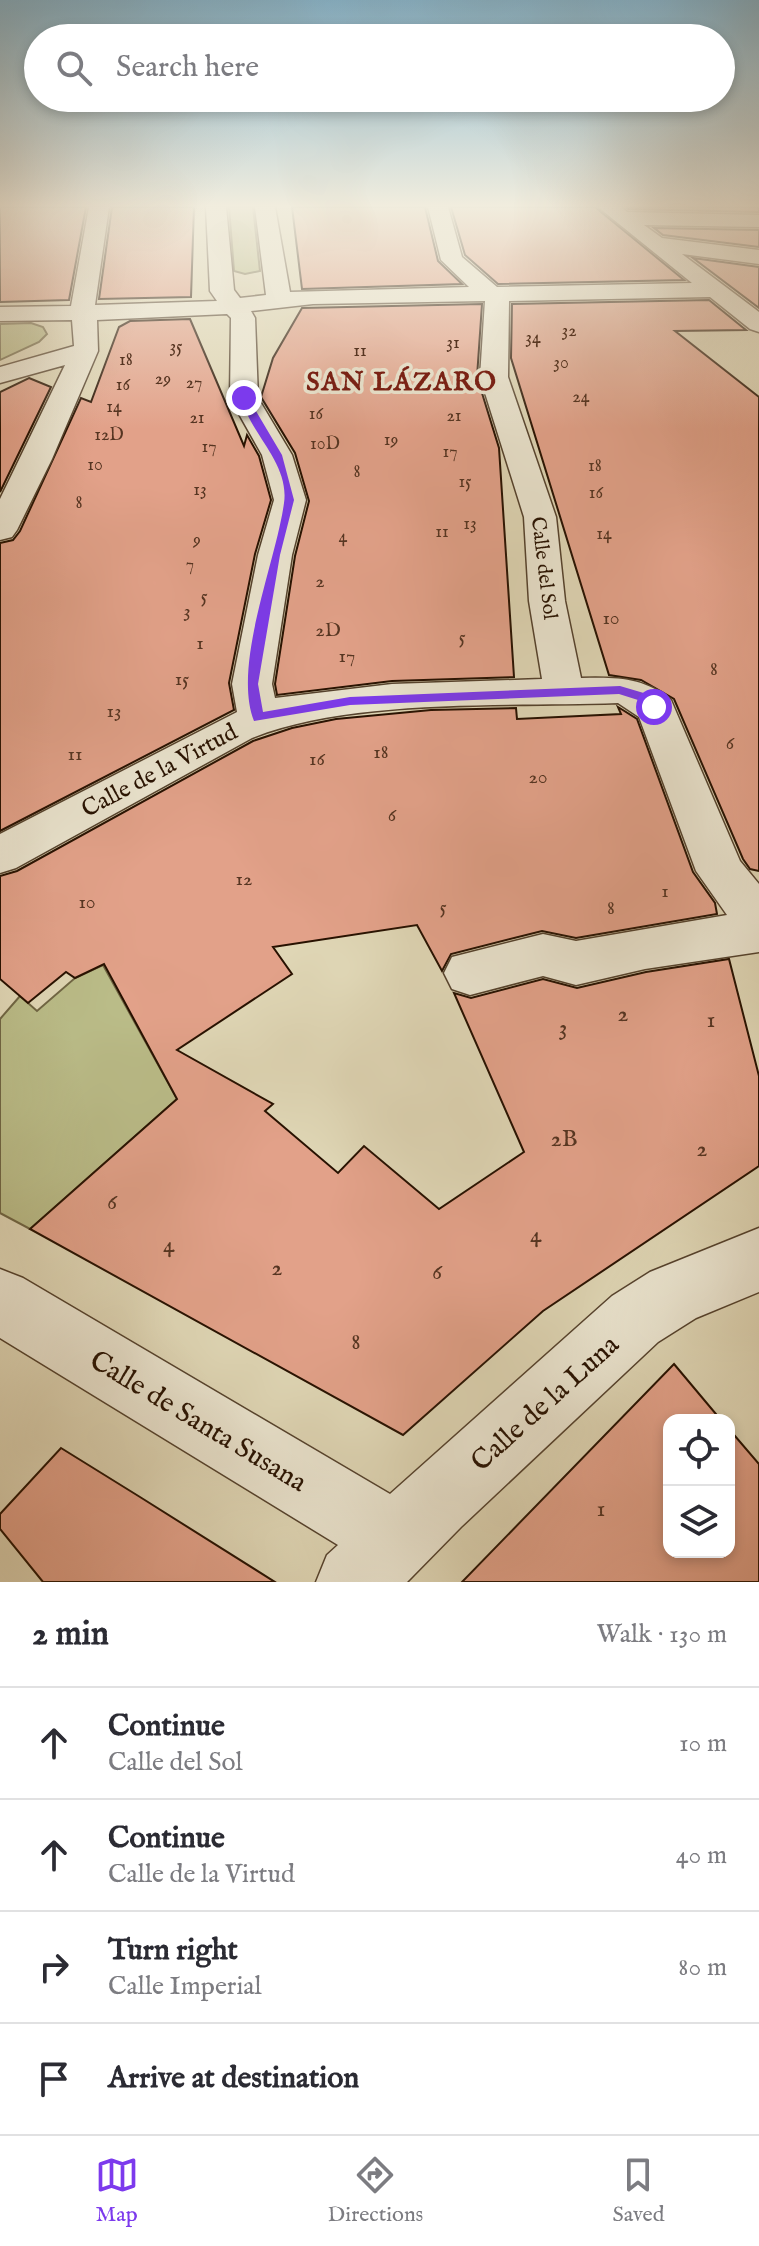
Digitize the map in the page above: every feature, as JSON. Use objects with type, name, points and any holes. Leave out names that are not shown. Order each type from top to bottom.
[{"type":"street","points":[[0,530],[85,351],[86,314],[82,298],[85,281]]},
{"type":"street","points":[[226,281],[228,292],[243,318],[244,398],[277,455],[290,500],[275,555],[252,684],[258,718]]},
{"type":"street","points":[[276,281],[277,288]]},
{"type":"street","points":[[477,281],[492,293]]},
{"type":"street","points":[[705,281],[759,324]]},
{"type":"street","points":[[0,314],[86,314],[228,292],[277,288],[492,293],[717,290]]},
{"type":"street","name":"Calle del Sol","points":[[492,293],[497,299],[495,386],[540,517],[547,601],[564,691]]},
{"type":"street","points":[[0,375],[85,351]]},
{"type":"street","points":[[564,691],[620,690],[651,703],[657,710],[717,866],[759,919]]},
{"type":"street","name":"Calle de la Virtud","points":[[0,855],[258,718],[294,708],[374,698],[564,691]]},
{"type":"street","points":[[470,973],[543,955],[576,963],[645,948],[759,931]]},
{"type":"street","name":"Calle de la Luna","points":[[376,1561],[635,1319],[673,1295],[753,1274]]},
{"type":"street","name":"Calle de Santa Susana","points":[[0,1301],[376,1561]]},
{"type":"green space","points":[[31,323],[43,327],[47,334],[39,342],[0,360],[0,324]]},
{"type":"green space","points":[[103,965],[177,1099],[30,1229],[0,1213],[0,1019],[20,996],[37,1011],[75,978]]},
{"type":"building","points":[[0,281],[73,281],[69,300],[0,302]]},
{"type":"building","points":[[102,281],[192,281],[191,297],[99,299]]},
{"type":"building","points":[[301,281],[459,281],[462,284],[302,289]]},
{"type":"building","points":[[494,281],[646,281],[498,284]]},
{"type":"building","points":[[723,281],[759,281],[759,308]]},
{"type":"building","points":[[709,300],[746,330],[675,331],[759,397],[759,871],[750,869],[743,859],[674,699],[641,680],[609,675],[511,358],[512,304]]},
{"type":"building","points":[[482,304],[477,377],[499,448],[514,677],[392,681],[277,695],[275,684],[295,556],[309,501],[295,453],[261,397],[273,358],[302,308]]},
{"type":"building","points":[[190,319],[244,446],[247,435],[259,456],[271,500],[255,554],[229,683],[234,710],[0,831],[0,543],[13,540],[20,531],[81,398],[91,402],[119,327],[130,321]]},
{"type":"building","points":[[29,378],[51,387],[0,492],[0,392]]},
{"type":"building","points":[[618,707],[637,719],[693,872],[715,903],[717,914],[576,938],[542,931],[451,954],[442,971],[417,925],[273,947],[292,974],[177,1050],[273,1104],[265,1111],[338,1173],[364,1146],[439,1209],[524,1152],[454,993],[471,998],[543,979],[577,988],[646,972],[729,959],[759,1076],[759,1166],[543,1311],[403,1435],[30,1229],[177,1099],[104,964],[75,978],[66,972],[28,1003],[0,979],[0,876],[17,871],[253,741],[292,728],[336,719],[431,710],[516,708],[517,719],[621,714]]},
{"type":"building","points":[[674,1364],[716,1414],[663,1414],[663,1558],[735,1558],[735,1436],[759,1464],[759,1582],[462,1582]]},
{"type":"building","points":[[61,1448],[275,1582],[43,1582],[0,1529],[0,1514]]},
{"type":"district","name":"SAN LÁZARO","points":[[402,381]]},
{"type":"route","points":[[244,398],[277,455],[290,500],[275,555],[251,690],[258,718],[282,710],[350,701],[453,694],[620,690],[642,697],[654,707]]}]
